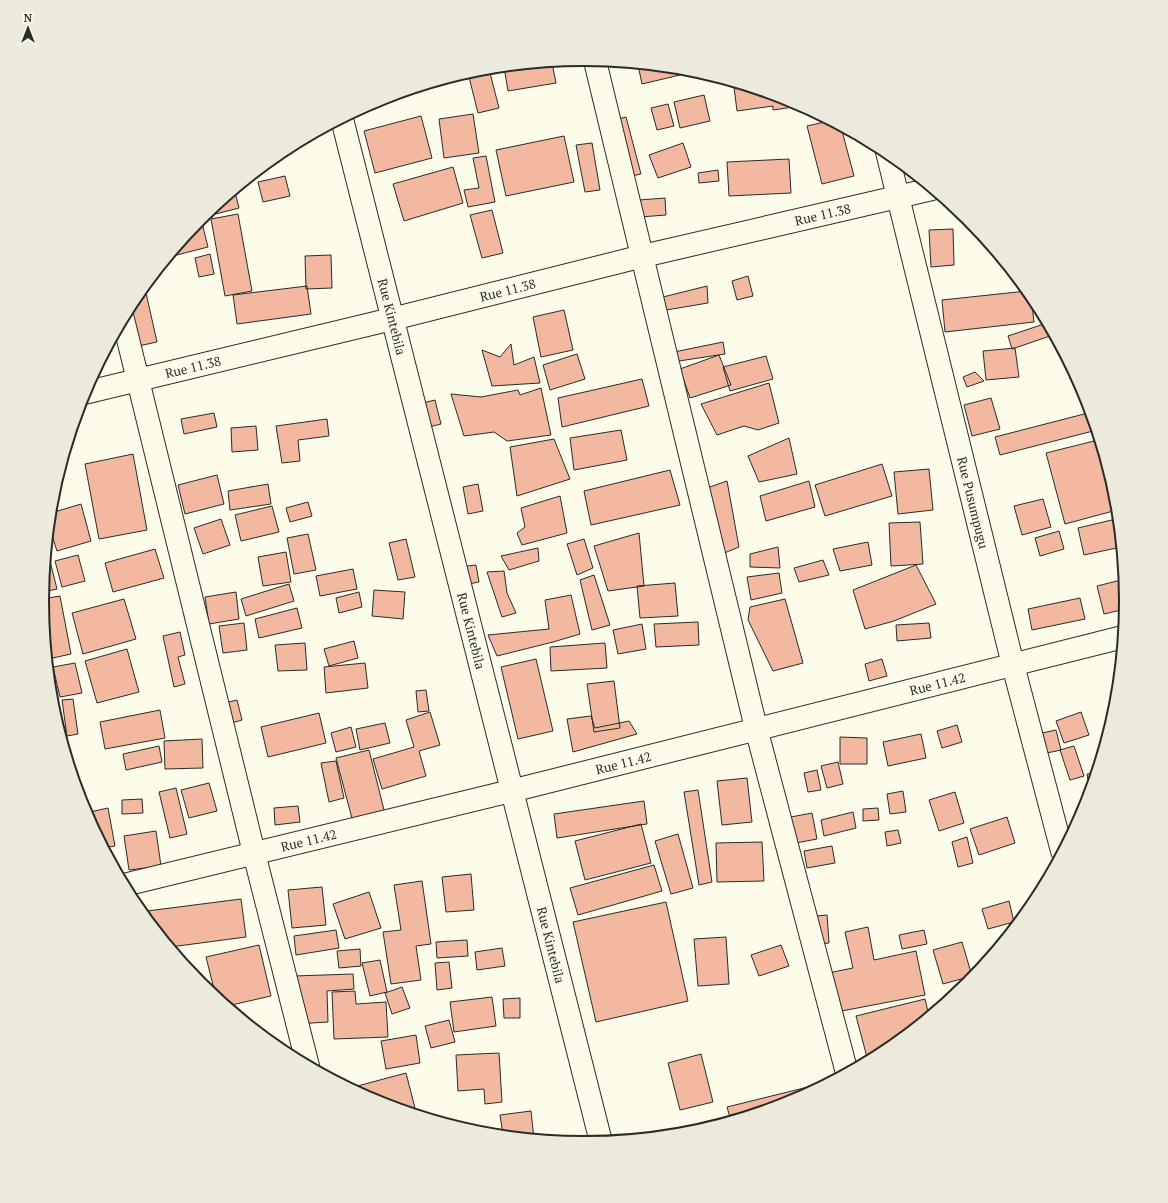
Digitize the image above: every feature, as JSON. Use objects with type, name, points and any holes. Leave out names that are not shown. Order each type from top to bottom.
[{"type":"street","points":[[596,67],[756,728],[846,1068]]},
{"type":"street","name":"Rue Kintebila","points":[[343,124],[599,1136]]},
{"type":"street","name":"Rue Pusumpugu","points":[[890,163],[1013,665],[1060,845]]},
{"type":"street","name":"Rue 11.38","points":[[93,391],[392,319],[643,256],[926,190]]},
{"type":"street","points":[[125,327],[306,1059]]},
{"type":"street","name":"Rue 11.42","points":[[130,884],[1118,638]]},
{"type":"building","points":[[553,68],[556,83],[508,91],[505,73]]},
{"type":"building","points":[[639,70],[679,75],[642,84]]},
{"type":"building","points":[[491,75],[499,108],[478,113],[470,79]]},
{"type":"building","points":[[734,89],[790,108],[773,110],[773,106],[737,111]]},
{"type":"building","points":[[704,95],[710,121],[680,128],[674,102]]},
{"type":"building","points":[[668,104],[674,126],[657,130],[651,108]]},
{"type":"building","points":[[473,114],[479,153],[444,158],[439,119]]},
{"type":"building","points":[[421,116],[432,158],[375,173],[364,131]]},
{"type":"building","points":[[626,117],[641,174],[622,178],[607,122]]},
{"type":"building","points":[[822,123],[843,133],[854,176],[822,184],[807,126]]},
{"type":"building","points":[[564,136],[574,182],[506,196],[496,150]]},
{"type":"building","points":[[592,143],[600,190],[585,192],[576,145]]},
{"type":"building","points":[[683,143],[691,167],[658,178],[649,155]]},
{"type":"building","points":[[486,156],[495,202],[468,207],[464,190],[479,188],[473,158]]},
{"type":"building","points":[[789,159],[791,193],[729,196],[727,162]]},
{"type":"building","points":[[453,167],[463,203],[404,221],[393,184]]},
{"type":"building","points":[[718,170],[719,181],[699,183],[698,173]]},
{"type":"building","points":[[285,176],[290,196],[263,202],[258,182]]},
{"type":"building","points":[[236,195],[239,208],[215,214]]},
{"type":"building","points":[[665,198],[666,215],[640,217],[639,200]]},
{"type":"building","points":[[492,210],[503,253],[482,258],[470,215]]},
{"type":"building","points":[[238,214],[252,291],[225,296],[211,219]]},
{"type":"building","points":[[203,226],[208,247],[177,255]]},
{"type":"building","points":[[953,229],[954,265],[931,267],[929,230]]},
{"type":"building","points":[[210,254],[214,274],[199,277],[195,258]]},
{"type":"building","points":[[331,255],[332,288],[306,289],[305,256]]},
{"type":"building","points":[[748,276],[753,296],[737,300],[732,281]]},
{"type":"building","points":[[307,286],[311,314],[237,324],[233,295]]},
{"type":"building","points":[[707,286],[708,303],[666,310],[663,297]]},
{"type":"building","points":[[1020,292],[1033,310],[1034,322],[945,332],[942,300]]},
{"type":"building","points":[[146,294],[157,342],[129,348],[125,328]]},
{"type":"building","points":[[564,310],[573,350],[541,357],[533,317]]},
{"type":"building","points":[[1042,325],[1048,337],[1012,349],[1008,336]]},
{"type":"building","points":[[723,342],[725,354],[679,361],[674,352]]},
{"type":"building","points":[[511,344],[514,365],[534,357],[540,383],[492,386],[482,350],[500,357]]},
{"type":"building","points":[[1015,348],[1019,377],[986,380],[983,351]]},
{"type":"building","points":[[577,354],[585,379],[550,390],[543,365]]},
{"type":"building","points":[[719,355],[731,385],[690,398],[680,369]]},
{"type":"building","points":[[766,356],[773,379],[730,391],[723,367]]},
{"type":"building","points":[[975,372],[984,381],[967,387],[963,377]]},
{"type":"building","points":[[642,379],[649,406],[562,427],[558,398]]},
{"type":"building","points":[[769,383],[779,423],[758,430],[744,426],[717,435],[701,404]]},
{"type":"building","points":[[541,388],[551,435],[507,441],[494,432],[464,436],[451,394],[481,397],[518,390],[520,395]]},
{"type":"building","points":[[991,398],[1000,429],[972,436],[964,405]]},
{"type":"building","points":[[435,400],[441,424],[429,427],[423,403]]},
{"type":"building","points":[[214,413],[217,427],[184,434],[181,419]]},
{"type":"building","points":[[1085,414],[1091,431],[1000,455],[995,437]]},
{"type":"building","points":[[327,419],[329,436],[298,440],[300,461],[282,463],[276,426]]},
{"type":"building","points":[[256,426],[258,450],[232,452],[231,428]]},
{"type":"building","points":[[621,430],[627,460],[574,470],[570,438]]},
{"type":"building","points":[[789,438],[797,474],[759,482],[748,456]]},
{"type":"building","points":[[554,439],[570,479],[517,496],[510,447]]},
{"type":"building","points":[[1094,441],[1101,463],[1111,512],[1065,524],[1046,453]]},
{"type":"building","points":[[133,454],[147,530],[99,539],[85,464]]},
{"type":"building","points":[[882,464],[892,496],[825,516],[815,485]]},
{"type":"building","points":[[929,469],[933,510],[898,514],[894,472]]},
{"type":"building","points":[[670,470],[680,505],[591,525],[584,491]]},
{"type":"building","points":[[217,475],[224,504],[185,514],[178,485]]},
{"type":"building","points":[[727,481],[739,547],[722,554],[707,488]]},
{"type":"building","points":[[809,481],[815,507],[766,521],[760,496]]},
{"type":"building","points":[[268,484],[271,504],[230,510],[228,491]]},
{"type":"building","points":[[478,484],[483,511],[468,514],[463,487]]},
{"type":"building","points":[[560,496],[567,533],[522,545],[517,533],[525,527],[521,508]]},
{"type":"building","points":[[1043,499],[1051,527],[1022,535],[1014,506]]},
{"type":"building","points":[[308,502],[312,516],[290,522],[286,508]]},
{"type":"building","points":[[81,504],[91,541],[57,551],[53,539],[57,511]]},
{"type":"building","points":[[272,506],[279,532],[241,541],[235,515]]},
{"type":"building","points":[[221,519],[230,545],[203,554],[194,528]]},
{"type":"building","points":[[1112,520],[1116,548],[1084,555],[1078,528]]},
{"type":"building","points":[[920,522],[923,564],[891,566],[889,523]]},
{"type":"building","points":[[1059,531],[1064,549],[1040,556],[1035,538]]},
{"type":"building","points":[[639,533],[644,586],[608,591],[594,546]]},
{"type":"building","points":[[308,534],[316,570],[294,574],[287,538]]},
{"type":"building","points":[[406,539],[415,577],[398,580],[389,543]]},
{"type":"building","points":[[584,539],[593,568],[577,575],[567,544]]},
{"type":"building","points":[[868,542],[872,565],[840,571],[833,549]]},
{"type":"building","points":[[778,547],[780,568],[750,567],[750,554]]},
{"type":"building","points":[[538,548],[539,561],[509,570],[501,556]]},
{"type":"building","points":[[155,549],[164,578],[113,592],[105,563]]},
{"type":"building","points":[[286,552],[291,582],[263,586],[258,557]]},
{"type":"building","points":[[78,555],[85,581],[62,587],[55,561]]},
{"type":"building","points":[[823,560],[829,575],[799,582],[794,568]]},
{"type":"building","points":[[50,563],[57,589],[49,591]]},
{"type":"building","points":[[476,565],[479,582],[463,585],[460,567]]},
{"type":"building","points":[[916,565],[936,604],[894,621],[865,629],[853,590]]},
{"type":"building","points":[[353,569],[357,589],[320,596],[316,576]]},
{"type":"building","points":[[504,571],[507,593],[516,613],[502,617],[487,572]]},
{"type":"building","points":[[779,573],[782,593],[751,600],[747,577]]},
{"type":"building","points":[[594,575],[610,625],[592,630],[580,580]]},
{"type":"building","points":[[1118,581],[1119,610],[1104,614],[1097,586]]},
{"type":"building","points":[[675,583],[678,616],[640,618],[637,586]]},
{"type":"building","points":[[289,584],[294,601],[246,616],[241,599]]},
{"type":"building","points":[[374,590],[405,592],[403,619],[372,616]]},
{"type":"building","points":[[236,592],[239,619],[209,624],[205,597]]},
{"type":"building","points":[[359,592],[362,607],[339,613],[336,598]]},
{"type":"building","points":[[571,595],[580,634],[497,656],[488,635],[549,629],[545,600]]},
{"type":"building","points":[[60,596],[71,654],[53,658],[50,636],[49,598]]},
{"type":"building","points":[[1080,598],[1085,619],[1032,630],[1028,609]]},
{"type":"building","points":[[124,599],[136,639],[83,654],[72,613]]},
{"type":"building","points":[[785,599],[803,663],[773,671],[748,620],[750,607]]},
{"type":"building","points":[[297,608],[302,628],[259,638],[255,619]]},
{"type":"building","points":[[698,622],[699,645],[656,647],[654,624]]},
{"type":"building","points":[[244,623],[247,650],[223,653],[219,626]]},
{"type":"building","points":[[929,623],[931,638],[897,641],[896,625]]},
{"type":"building","points":[[642,624],[646,649],[618,654],[613,630]]},
{"type":"building","points":[[180,632],[185,655],[178,657],[185,684],[174,687],[163,636]]},
{"type":"building","points":[[354,641],[358,658],[329,666],[324,649]]},
{"type":"building","points":[[305,643],[307,670],[278,671],[275,645]]},
{"type":"building","points":[[605,643],[607,668],[551,671],[550,647]]},
{"type":"building","points":[[127,649],[139,692],[97,703],[85,661]]},
{"type":"building","points":[[536,659],[553,731],[518,739],[501,667]]},
{"type":"building","points":[[882,659],[887,676],[869,681],[865,664]]},
{"type":"building","points":[[75,663],[82,693],[60,697],[54,667]]},
{"type":"building","points":[[365,663],[368,688],[326,693],[324,667]]},
{"type":"building","points":[[614,681],[620,728],[594,732],[587,684]]},
{"type":"building","points":[[426,690],[429,711],[418,712],[416,691]]},
{"type":"building","points":[[73,699],[78,734],[67,736],[62,700]]},
{"type":"building","points":[[237,700],[242,720],[221,726],[215,705]]},
{"type":"building","points":[[160,710],[165,738],[105,749],[100,722]]},
{"type":"building","points":[[430,712],[440,745],[419,751],[426,776],[382,789],[373,759],[414,747],[406,720]]},
{"type":"building","points":[[1081,712],[1089,735],[1064,743],[1056,721]]},
{"type":"building","points":[[319,713],[326,743],[268,757],[261,727]]},
{"type":"building","points":[[591,716],[595,728],[629,721],[637,734],[573,752],[567,719]]},
{"type":"building","points":[[385,723],[390,743],[360,750],[356,729]]},
{"type":"building","points":[[957,725],[962,742],[942,748],[937,731]]},
{"type":"building","points":[[351,727],[356,747],[336,752],[331,733]]},
{"type":"building","points":[[1056,730],[1061,750],[1047,753],[1042,733]]},
{"type":"building","points":[[921,734],[926,758],[888,766],[883,742]]},
{"type":"building","points":[[840,737],[867,738],[867,764],[840,764]]},
{"type":"building","points":[[202,739],[203,768],[165,769],[164,741]]},
{"type":"building","points":[[159,746],[162,762],[126,770],[123,754]]},
{"type":"building","points":[[1074,746],[1084,776],[1070,780],[1060,750]]},
{"type":"building","points":[[369,750],[386,818],[354,826],[336,758]]},
{"type":"building","points":[[336,761],[344,798],[329,802],[321,763]]},
{"type":"building","points":[[838,762],[843,784],[827,788],[821,766]]},
{"type":"building","points":[[817,770],[821,790],[808,792],[804,773]]},
{"type":"building","points":[[1087,774],[1091,774],[1088,781]]},
{"type":"building","points":[[747,778],[752,822],[722,825],[717,781]]},
{"type":"building","points":[[209,783],[217,811],[189,818],[181,790]]},
{"type":"building","points":[[176,788],[187,834],[170,838],[159,792]]},
{"type":"building","points":[[698,790],[712,882],[699,885],[684,792]]},
{"type":"building","points":[[903,791],[906,812],[890,814],[887,794]]},
{"type":"building","points":[[955,792],[964,823],[939,831],[929,800]]},
{"type":"building","points":[[142,799],[143,813],[122,814],[122,800]]},
{"type":"building","points":[[644,801],[647,824],[557,838],[554,814]]},
{"type":"building","points":[[298,806],[300,822],[275,825],[274,808]]},
{"type":"building","points":[[108,808],[115,846],[109,847],[92,811]]},
{"type":"building","points":[[878,808],[879,820],[863,821],[863,809]]},
{"type":"building","points":[[853,812],[856,828],[824,836],[821,820]]},
{"type":"building","points":[[812,813],[817,839],[785,845],[780,819]]},
{"type":"building","points":[[1007,817],[1015,843],[979,855],[970,829]]},
{"type":"building","points":[[641,824],[651,863],[585,880],[575,841]]},
{"type":"building","points":[[898,830],[901,843],[887,846],[885,832]]},
{"type":"building","points":[[156,831],[161,866],[129,870],[124,836]]},
{"type":"building","points":[[678,834],[693,888],[671,894],[655,841]]},
{"type":"building","points":[[967,837],[973,863],[958,867],[952,842]]},
{"type":"building","points":[[762,842],[764,881],[717,882],[716,843]]},
{"type":"building","points":[[832,846],[835,863],[807,868],[804,851]]},
{"type":"building","points":[[654,865],[662,891],[578,915],[570,888]]},
{"type":"building","points":[[471,874],[474,910],[446,912],[442,877]]},
{"type":"building","points":[[422,881],[431,944],[416,946],[421,980],[391,984],[383,932],[401,930],[394,885]]},
{"type":"building","points":[[322,887],[326,925],[292,928],[288,890]]},
{"type":"building","points":[[369,892],[381,928],[345,939],[333,904]]},
{"type":"building","points":[[241,899],[246,937],[176,946],[148,911]]},
{"type":"building","points":[[1009,901],[1013,920],[1011,923],[988,929],[982,909]]},
{"type":"building","points":[[666,902],[688,1001],[596,1022],[573,922]]},
{"type":"building","points":[[827,915],[829,943],[808,945],[806,917]]},
{"type":"building","points":[[868,927],[874,960],[916,951],[925,995],[826,1014],[818,975],[853,968],[845,932]]},
{"type":"building","points":[[336,930],[339,948],[296,955],[294,936]]},
{"type":"building","points":[[924,930],[927,944],[902,949],[899,935]]},
{"type":"building","points":[[726,937],[729,984],[698,986],[694,939]]},
{"type":"building","points":[[467,940],[468,956],[437,958],[436,942]]},
{"type":"building","points":[[962,942],[970,971],[964,978],[943,984],[933,950]]},
{"type":"building","points":[[259,945],[271,996],[232,1005],[214,987],[206,957]]},
{"type":"building","points":[[781,945],[789,966],[759,976],[751,955]]},
{"type":"building","points":[[502,948],[505,966],[477,970],[475,952]]},
{"type":"building","points":[[360,949],[361,966],[339,968],[337,951]]},
{"type":"building","points":[[380,960],[387,992],[370,996],[362,963]]},
{"type":"building","points":[[449,962],[452,988],[437,990],[435,963]]},
{"type":"building","points":[[353,974],[354,989],[327,991],[328,1022],[296,1024],[294,976]]},
{"type":"building","points":[[402,987],[410,1008],[392,1014],[385,993]]},
{"type":"building","points":[[355,991],[356,1004],[386,1002],[388,1037],[334,1039],[332,992]]},
{"type":"building","points":[[492,997],[496,1026],[454,1032],[450,1002]]},
{"type":"building","points":[[520,998],[520,1018],[504,1018],[503,999]]},
{"type":"building","points":[[925,999],[928,1011],[910,1026],[866,1055],[856,1016]]},
{"type":"building","points":[[449,1020],[455,1042],[431,1048],[425,1026]]},
{"type":"building","points":[[416,1035],[420,1063],[386,1069],[381,1041]]},
{"type":"building","points":[[499,1053],[502,1102],[485,1104],[484,1089],[458,1091],[456,1055]]},
{"type":"building","points":[[701,1054],[713,1102],[680,1110],[668,1063]]},
{"type":"building","points":[[406,1073],[415,1109],[379,1096],[358,1086]]},
{"type":"building","points":[[809,1087],[789,1096],[730,1116],[727,1107]]},
{"type":"building","points":[[531,1111],[533,1134],[502,1130],[500,1115]]}]
